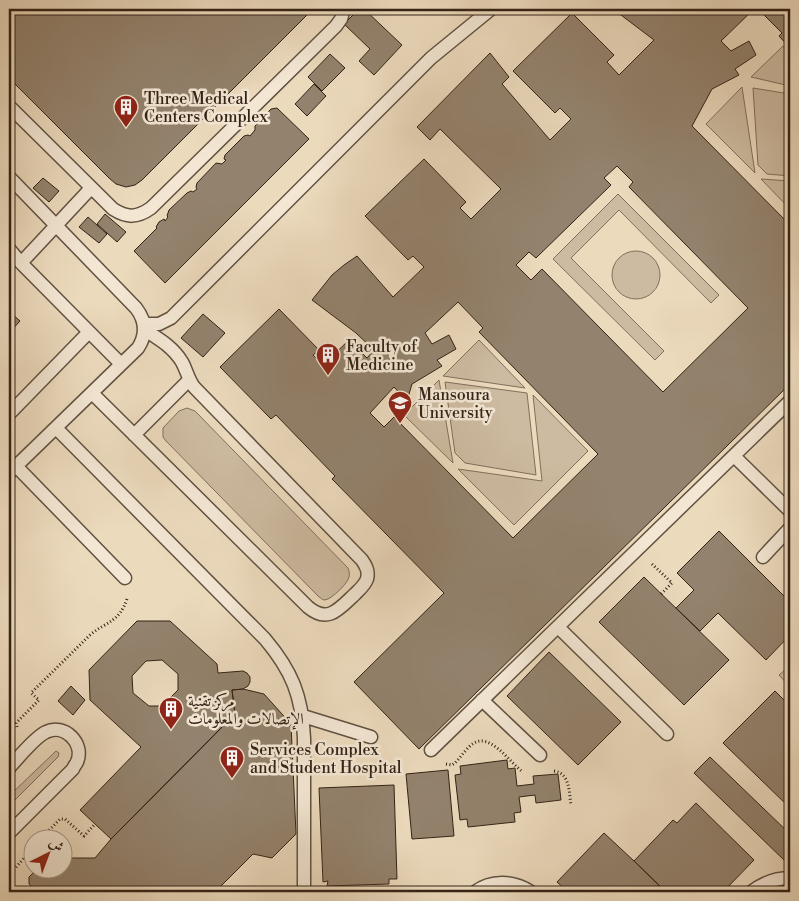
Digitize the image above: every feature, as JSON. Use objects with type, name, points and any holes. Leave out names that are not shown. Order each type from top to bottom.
[{"type":"lane","points":[[9,106],[113,209],[120,214],[136,216],[151,208],[336,26],[344,9]]},
{"type":"lane","points":[[145,327],[159,324],[171,318],[431,58],[491,9]]},
{"type":"lane","points":[[9,176],[136,308],[145,327],[142,342],[138,348],[12,469],[125,578]]},
{"type":"lane","points":[[22,263],[91,188]]},
{"type":"lane","points":[[9,249],[121,364]]},
{"type":"lane","points":[[92,393],[314,612],[322,615],[338,611],[364,585],[368,572],[362,560],[188,380],[183,364],[174,351],[145,327]]},
{"type":"lane","points":[[9,414],[89,332]]},
{"type":"lane","points":[[134,435],[188,380]]},
{"type":"lane","points":[[431,750],[790,402]]},
{"type":"lane","points":[[56,428],[270,645],[290,675],[298,695],[303,716],[304,892]]},
{"type":"lane","points":[[734,456],[790,511]]},
{"type":"lane","points":[[763,557],[790,528]]},
{"type":"lane","points":[[558,626],[667,734]]},
{"type":"lane","points":[[482,700],[540,755]]},
{"type":"lane","points":[[303,716],[371,736]]},
{"type":"lane","points":[[9,768],[41,734],[49,730],[57,729],[66,732],[73,737],[77,744],[79,753],[73,768],[9,833]]},
{"type":"lane","points":[[751,892],[772,880],[790,878]]},
{"type":"lane","points":[[475,892],[488,885],[497,883],[516,885],[531,892]]},
{"type":"path","points":[[638,550],[672,583],[661,594]]},
{"type":"path","points":[[17,730],[16,723],[39,700],[31,693],[91,634],[116,618],[123,610],[127,600],[128,589],[125,578]]},
{"type":"path","points":[[431,750],[446,764],[452,765],[474,743],[484,740],[492,744],[519,769],[528,774]]},
{"type":"path","points":[[550,772],[560,772],[566,779],[570,805]]},
{"type":"path","points":[[51,828],[58,821],[65,819],[84,836],[95,824]]},
{"type":"path","points":[[9,875],[22,860]]},
{"type":"shaded area","points":[[783,46],[790,54],[790,86],[751,77]]},
{"type":"shaded area","points":[[742,87],[755,173],[706,124]]},
{"type":"shaded area","points":[[753,88],[790,94],[790,176],[767,174],[758,165]]},
{"type":"shaded area","points":[[761,179],[790,181],[790,209]]},
{"type":"shaded area","points":[[618,194],[719,295],[711,303],[619,210],[571,258],[664,351],[655,360],[553,259]]},
{"type":"shaded area","points":[[636,251],[645,253],[653,258],[658,266],[660,275],[658,284],[653,292],[645,297],[636,299],[627,297],[619,292],[614,284],[612,275],[614,266],[619,258],[627,253]]},
{"type":"shaded area","points":[[479,340],[525,388],[443,376]]},
{"type":"shaded area","points":[[439,380],[453,463],[404,415]]},
{"type":"shaded area","points":[[445,382],[527,393],[536,475],[465,463],[455,453]]},
{"type":"shaded area","points":[[533,395],[588,451],[514,525],[458,469],[542,481]]},
{"type":"shaded area","points":[[187,408],[195,411],[348,568],[348,580],[335,594],[325,600],[318,596],[166,441],[163,437],[163,428],[179,411]]},
{"type":"shaded area","points":[[790,666],[790,687],[779,675]]},
{"type":"shaded area","points":[[56,751],[59,753],[58,757],[9,806],[9,796]]},
{"type":"building","name":"Three Medical Centers Complex","points":[[9,9],[313,9],[142,180],[135,185],[126,187],[116,184],[109,178],[9,78]]},
{"type":"building","points":[[359,9],[364,9],[402,45],[374,75],[359,61],[370,49],[344,24]]},
{"type":"building","name":"Faculty of Medicine","points":[[613,9],[754,9],[721,41],[731,51],[749,41],[756,55],[735,69],[739,75],[712,89],[692,126],[790,225],[790,384],[419,749],[354,682],[444,593],[332,479],[335,476],[276,415],[271,419],[220,367],[279,309],[319,350],[313,355],[323,365],[349,340],[367,358],[374,350],[356,333],[312,300],[332,275],[357,256],[393,297],[424,267],[413,256],[408,260],[365,216],[424,159],[466,202],[460,208],[471,219],[501,189],[440,129],[430,140],[417,127],[490,53],[509,77],[502,84],[550,140],[571,119],[560,108],[555,113],[513,71],[572,13],[614,55],[607,62],[619,75],[654,40]],"holes":[[[617,166],[633,182],[629,187],[748,308],[663,392],[542,269],[531,280],[516,265],[529,252],[536,258],[611,185],[604,178]],[[458,302],[483,328],[479,332],[598,454],[513,538],[394,417],[384,427],[370,413],[394,387],[407,401],[412,384],[442,366],[437,360],[456,349],[449,335],[432,344],[425,333]]]},
{"type":"building","points":[[758,9],[790,9],[790,48],[779,36],[782,33]]},
{"type":"building","points":[[330,54],[345,68],[322,91],[308,77]]},
{"type":"building","points":[[314,84],[326,96],[307,116],[295,104]]},
{"type":"building","points":[[277,108],[309,139],[165,283],[134,251],[157,228],[159,222],[164,219],[165,221],[169,210],[187,193],[197,189],[197,183],[216,163],[222,164],[226,160],[224,159],[225,155],[244,136],[250,136],[255,130],[255,126],[271,109]]},
{"type":"building","points":[[43,178],[59,191],[49,202],[33,188]]},
{"type":"building","points":[[105,214],[126,232],[117,242],[97,224]]},
{"type":"building","points":[[88,217],[107,234],[99,243],[79,227]]},
{"type":"building","points":[[9,311],[20,321],[10,332],[9,331]]},
{"type":"building","points":[[203,314],[225,333],[203,357],[181,338]]},
{"type":"building","points":[[719,531],[790,602],[790,635],[766,660],[718,613],[700,631],[676,608],[694,590],[677,573]]},
{"type":"building","points":[[644,577],[729,660],[684,705],[599,622]]},
{"type":"building","name":"مركز تقنية الإتصالات والمعلومات","points":[[137,621],[170,621],[217,664],[218,673],[243,671],[250,677],[248,686],[243,689],[232,690],[235,714],[111,839],[80,810],[141,747],[90,700],[89,670]],"holes":[[[162,660],[178,674],[178,690],[162,706],[149,706],[133,693],[132,676],[146,661]]]},
{"type":"building","points":[[549,652],[621,722],[578,765],[507,696]]},
{"type":"building","points":[[71,686],[85,700],[73,715],[58,701]]},
{"type":"building","name":"Services Complex and Student Hospital","points":[[243,689],[264,694],[291,724],[296,834],[272,858],[253,854],[221,886],[228,892],[16,892],[20,888],[27,888],[29,890],[32,887],[29,884],[29,878],[72,878],[72,858],[95,858],[111,839],[235,714],[232,690]]},
{"type":"building","points":[[775,691],[790,706],[790,808],[723,743]]},
{"type":"building","points":[[710,757],[790,834],[790,856],[785,861],[694,773]]},
{"type":"building","points":[[507,760],[508,769],[515,768],[517,786],[534,784],[533,776],[558,774],[561,800],[536,803],[535,795],[519,797],[521,812],[514,813],[515,822],[468,827],[467,819],[460,820],[455,775],[461,774],[460,766]]},
{"type":"building","points":[[448,770],[454,836],[412,839],[406,774]]},
{"type":"building","points":[[394,785],[397,879],[389,879],[389,884],[327,886],[328,881],[323,882],[319,788]]},
{"type":"building","points":[[696,803],[754,860],[723,892],[666,892],[634,861],[673,820],[677,823]]},
{"type":"building","points":[[604,833],[666,892],[568,892],[557,882]]},
{"type":"place","name":"Three Medical Centers Complex","points":[[126,128]]},
{"type":"place","name":"Faculty of Medicine","points":[[328,376]]},
{"type":"place","name":"Mansoura University","points":[[400,424]]},
{"type":"place","name":"مركز تقنية الإتصالات والمعلومات","points":[[171,730]]},
{"type":"place","name":"Services Complex and Student Hospital","points":[[232,779]]}]
